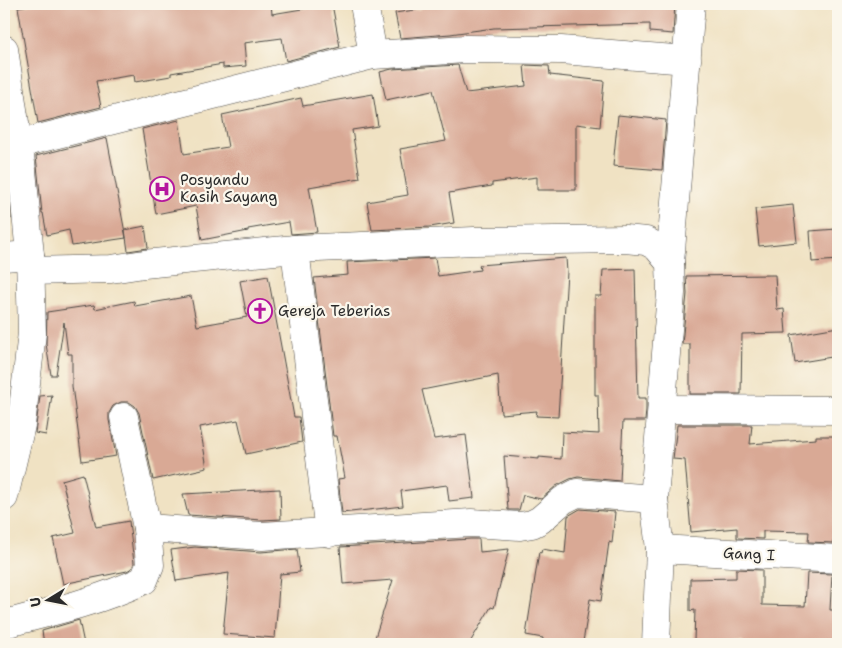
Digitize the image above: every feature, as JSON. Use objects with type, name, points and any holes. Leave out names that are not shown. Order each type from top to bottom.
[{"type":"street","points":[[364,4],[373,55]]},
{"type":"street","points":[[656,644],[659,541],[654,500],[671,293],[670,263],[692,4]]},
{"type":"street","points":[[4,49],[22,170],[22,261],[32,333],[12,424],[4,497]]},
{"type":"street","points":[[18,144],[373,55],[466,49],[562,50],[687,60]]},
{"type":"street","points":[[22,261],[111,269],[295,249],[474,240],[625,238],[646,241],[657,248],[670,263]]},
{"type":"street","points":[[295,249],[329,533]]},
{"type":"street","points":[[662,409],[838,410]]},
{"type":"street","points":[[4,624],[50,613],[117,593],[144,580],[150,565],[147,528],[124,417]]},
{"type":"street","points":[[147,528],[262,536],[471,523],[520,526],[532,524],[540,520],[564,500],[577,493],[654,500]]},
{"type":"street","name":"Gang I","points":[[659,541],[838,559]]},
{"type":"building","points":[[35,4],[271,4],[272,14],[332,4],[340,47],[286,61],[282,38],[244,43],[246,66],[223,68],[223,64],[171,73],[171,76],[135,82],[134,75],[96,81],[101,107],[38,123],[18,7]]},
{"type":"building","points":[[420,4],[675,4],[673,34],[650,32],[650,24],[494,28],[400,38],[395,13],[421,9]]},
{"type":"building","points":[[458,65],[466,93],[526,86],[524,65],[549,66],[550,75],[604,81],[600,127],[576,124],[576,190],[537,190],[537,177],[492,183],[492,186],[449,193],[454,223],[430,227],[372,230],[367,202],[408,195],[400,149],[446,141],[433,90],[386,100],[380,72],[392,69]]},
{"type":"building","points":[[373,94],[378,126],[352,130],[360,178],[309,187],[317,232],[291,234],[289,222],[202,240],[196,206],[156,214],[142,129],[179,120],[184,154],[228,147],[222,115],[301,98],[303,106]]},
{"type":"building","points":[[618,115],[666,120],[662,170],[613,166]]},
{"type":"building","points":[[107,138],[126,238],[72,246],[69,230],[47,235],[42,213],[36,156]]},
{"type":"building","points":[[7,182],[11,219],[4,220],[4,183]]},
{"type":"building","points":[[793,205],[797,242],[759,246],[755,209]]},
{"type":"building","points":[[145,226],[148,248],[128,251],[125,230]]},
{"type":"building","points":[[837,229],[838,260],[812,262],[810,231]]},
{"type":"building","points":[[435,258],[438,276],[480,270],[479,265],[566,258],[567,272],[558,417],[536,416],[537,411],[501,414],[498,375],[422,390],[434,439],[466,435],[474,498],[449,501],[447,485],[401,491],[403,506],[342,513],[338,479],[345,478],[337,436],[333,436],[314,278],[348,275],[347,262]]},
{"type":"building","points":[[635,269],[638,398],[646,398],[646,410],[645,421],[623,421],[620,481],[578,477],[570,479],[556,486],[541,499],[523,495],[519,510],[508,510],[504,456],[561,459],[562,432],[599,434],[598,395],[595,395],[595,296],[601,296],[603,270]]},
{"type":"building","points":[[775,275],[777,310],[784,309],[786,333],[742,334],[741,394],[690,394],[690,344],[682,344],[687,294],[686,276]]},
{"type":"building","points":[[268,276],[294,417],[299,417],[302,442],[246,454],[238,420],[200,427],[207,468],[153,480],[139,413],[135,406],[129,402],[121,402],[113,406],[109,413],[116,456],[82,461],[72,386],[72,354],[68,354],[64,322],[56,375],[51,375],[46,344],[47,312],[94,305],[95,309],[134,301],[135,306],[191,296],[197,326],[247,317],[240,281]]},
{"type":"building","points":[[838,327],[838,356],[795,363],[791,335]]},
{"type":"building","points":[[52,395],[46,435],[35,433],[40,396]]},
{"type":"building","points":[[677,425],[752,425],[750,444],[816,439],[816,436],[838,436],[838,538],[834,538],[833,543],[808,542],[809,532],[763,531],[763,539],[737,538],[737,528],[691,532],[685,460],[673,459]]},
{"type":"building","points":[[83,474],[96,527],[129,521],[134,563],[132,568],[127,571],[63,584],[53,538],[75,533],[62,480]]},
{"type":"building","points":[[280,489],[281,519],[262,520],[188,515],[183,494]]},
{"type":"building","points":[[580,509],[615,512],[612,543],[609,542],[601,601],[590,599],[583,642],[573,641],[573,644],[542,644],[543,638],[526,635],[539,552],[541,553],[542,549],[565,553],[568,516]]},
{"type":"building","points":[[479,539],[480,552],[509,549],[494,608],[491,607],[469,644],[373,644],[393,580],[343,584],[340,547]]},
{"type":"building","points":[[195,547],[261,552],[297,549],[300,572],[280,574],[275,638],[223,634],[229,573],[176,581],[171,550]]},
{"type":"building","points":[[736,569],[762,570],[762,605],[805,606],[807,573],[832,574],[830,610],[838,610],[838,644],[743,644],[743,641],[694,641],[695,610],[690,611],[690,579],[736,578]]},
{"type":"building","points":[[79,620],[84,644],[44,644],[42,631]]},
{"type":"place","name":"Posyandu Kasih Sayang","points":[[162,189]]},
{"type":"place","name":"Gereja Teberias","points":[[260,311]]}]
